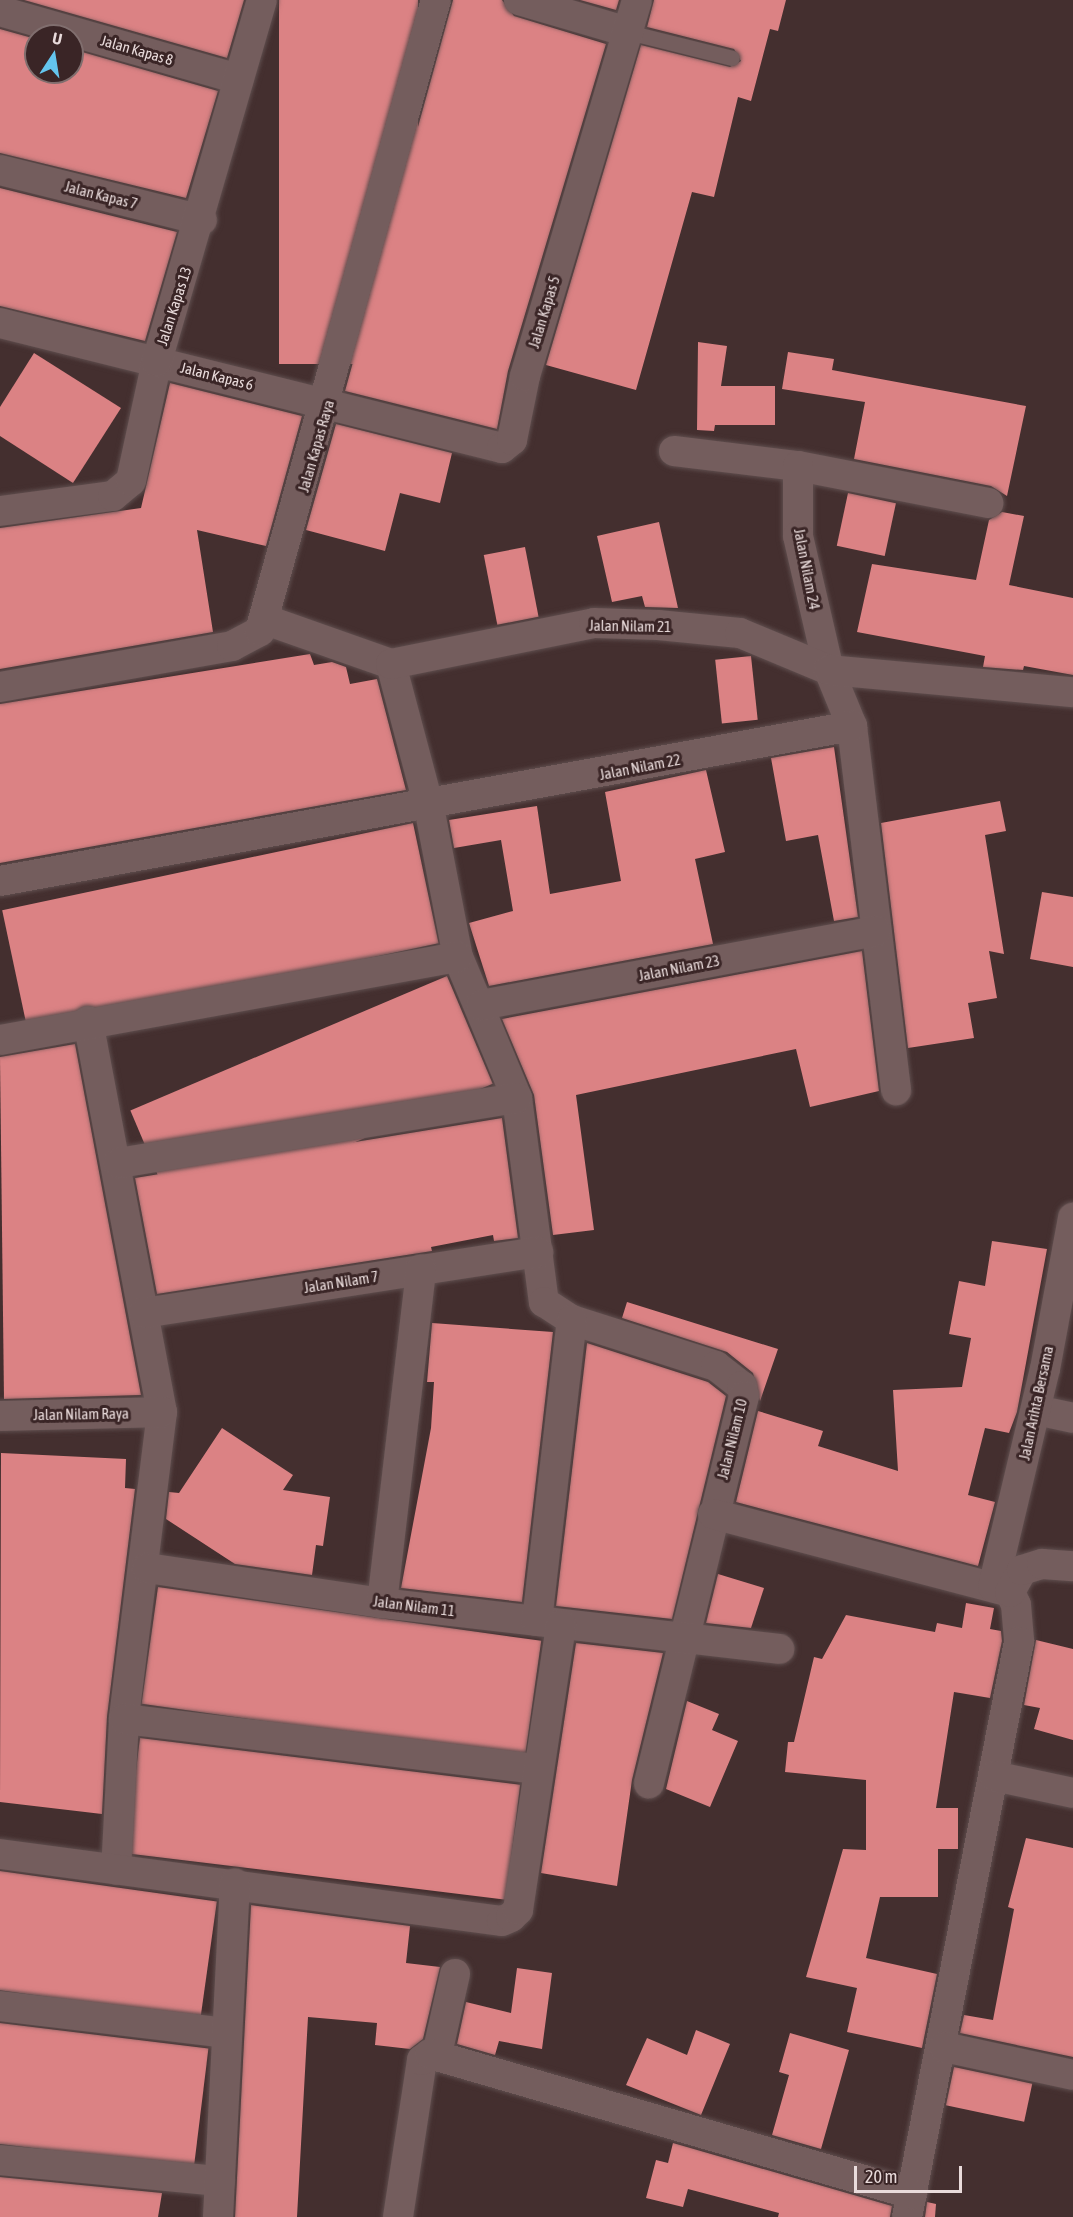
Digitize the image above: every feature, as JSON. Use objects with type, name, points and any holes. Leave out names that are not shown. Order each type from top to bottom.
[{"type":"street","name":"Jalan Kapas 13","points":[[0,511],[124,492],[157,361],[202,220],[262,0]]},
{"type":"street","name":"Jalan Kapas Raya","points":[[0,687],[232,646],[247,641],[266,620],[328,403],[436,0]]},
{"type":"street","points":[[519,0],[628,32]]},
{"type":"street","name":"Jalan Kapas 5","points":[[328,403],[486,448],[502,448],[512,440],[525,376],[637,0]]},
{"type":"street","name":"Jalan Kapas 8","points":[[0,12],[239,79]]},
{"type":"street","name":"Jalan Kapas 7","points":[[0,170],[202,220]]},
{"type":"street","name":"Jalan Kapas 6","points":[[0,323],[328,403]]},
{"type":"street","points":[[674,451],[798,466],[988,503]]},
{"type":"street","name":"Jalan Nilam 24","points":[[798,466],[798,536],[829,670],[852,726],[896,1090]]},
{"type":"street","points":[[0,1854],[235,1883],[502,1921],[518,1910],[537,1769],[572,1320],[544,1302],[517,1098],[481,1005],[458,957],[429,807],[391,664],[266,620]]},
{"type":"street","name":"Jalan Nilam 21","points":[[391,664],[594,623],[740,633],[829,670],[1073,692]]},
{"type":"street","name":"Jalan Nilam 22","points":[[0,881],[429,807],[852,726]]},
{"type":"street","name":"Jalan Nilam 23","points":[[481,1005],[876,931]]},
{"type":"street","points":[[0,1040],[88,1021],[458,957]]},
{"type":"street","points":[[88,1021],[119,1163],[162,1412],[147,1568],[124,1719],[116,1870]]},
{"type":"street","points":[[119,1163],[517,1098]]},
{"type":"street","name":"Jalan Arihta Bersama","points":[[1002,1590],[1073,1218]]},
{"type":"street","name":"Jalan Nilam 7","points":[[144,1313],[538,1252]]},
{"type":"street","points":[[382,1603],[421,1269]]},
{"type":"street","name":"Jalan Nilam 10","points":[[572,1320],[716,1366],[742,1386],[744,1396],[682,1636],[649,1784]]},
{"type":"street","points":[[1036,1410],[1073,1418]]},
{"type":"street","name":"Jalan Nilam Raya","points":[[0,1416],[162,1412]]},
{"type":"street","points":[[398,2217],[422,2060],[437,2054],[630,2109],[709,2139],[909,2206],[944,2047],[1019,1642],[1020,1621],[1002,1590],[713,1514]]},
{"type":"street","points":[[1002,1590],[1022,1570],[1042,1564],[1073,1566]]},
{"type":"street","name":"Jalan Nilam 11","points":[[147,1568],[382,1603],[779,1648]]},
{"type":"street","points":[[124,1719],[537,1769]]},
{"type":"street","points":[[994,1776],[1073,1793]]},
{"type":"street","points":[[218,2217],[225,2033],[235,1883]]},
{"type":"street","points":[[437,2054],[455,1974]]},
{"type":"street","points":[[0,2006],[225,2033]]},
{"type":"street","points":[[944,2047],[1073,2076]]},
{"type":"street","points":[[0,2160],[219,2181]]},
{"type":"lane","points":[[628,32],[732,58]]},
{"type":"building","points":[[24,0],[244,0],[227,58]]},
{"type":"building","points":[[279,0],[418,0],[418,364],[279,364]]},
{"type":"building","points":[[453,0],[502,0],[514,16],[606,44],[508,371],[497,429],[345,391]]},
{"type":"building","points":[[580,0],[619,0],[616,10]]},
{"type":"building","points":[[654,0],[786,0],[778,31],[770,29],[751,101],[738,97],[714,197],[692,192],[636,390],[546,365],[641,45],[730,67],[741,61],[734,49],[647,27]]},
{"type":"building","points":[[0,29],[24,36],[24,84],[84,84],[84,52],[218,91],[186,198],[0,153]]},
{"type":"building","points":[[0,188],[177,232],[145,341],[0,306]]},
{"type":"building","points":[[698,342],[727,346],[721,386],[775,386],[775,425],[715,425],[714,431],[697,430]]},
{"type":"building","points":[[788,352],[834,359],[832,370],[1026,406],[1007,496],[991,486],[854,459],[865,402],[782,389]]},
{"type":"building","points":[[34,353],[121,408],[73,483],[0,436],[0,407]]},
{"type":"building","points":[[170,383],[302,416],[266,546],[197,530],[213,632],[0,669],[0,528],[141,508]]},
{"type":"building","points":[[336,424],[452,453],[440,503],[400,493],[385,551],[306,530]]},
{"type":"building","points":[[848,493],[896,503],[885,556],[837,546]]},
{"type":"building","points":[[1002,512],[1024,516],[1009,585],[1073,598],[1073,675],[1024,666],[1023,670],[983,667],[985,656],[857,632],[872,564],[976,580],[989,520]]},
{"type":"building","points":[[659,522],[678,608],[645,607],[642,596],[612,602],[597,536]]},
{"type":"building","points":[[525,547],[539,617],[497,625],[484,555]]},
{"type":"building","points":[[310,654],[314,665],[332,662],[346,667],[350,684],[377,679],[406,790],[0,863],[0,704]]},
{"type":"building","points":[[751,656],[758,720],[722,723],[715,660]]},
{"type":"building","points":[[834,747],[858,917],[834,921],[818,835],[786,841],[771,758]]},
{"type":"building","points":[[706,770],[725,852],[695,859],[713,944],[489,986],[469,923],[513,911],[501,840],[454,848],[449,820],[537,806],[550,894],[621,881],[605,792]]},
{"type":"building","points":[[1000,801],[1006,831],[985,835],[1004,954],[989,951],[997,998],[968,1003],[974,1038],[908,1048],[881,823]]},
{"type":"building","points":[[413,823],[439,943],[28,1031],[2,910]]},
{"type":"building","points":[[1042,892],[1073,897],[1073,967],[1030,959]]},
{"type":"building","points":[[862,951],[879,1091],[810,1107],[796,1049],[576,1095],[594,1230],[553,1235],[534,1095],[502,1019]]},
{"type":"building","points":[[447,976],[493,1084],[176,1218],[130,1110]]},
{"type":"building","points":[[75,1044],[141,1395],[4,1399],[0,1057]]},
{"type":"building","points":[[502,1118],[518,1238],[494,1241],[493,1235],[431,1247],[432,1251],[157,1294],[135,1178]]},
{"type":"building","points":[[992,1241],[1047,1249],[1017,1412],[1009,1433],[985,1428],[968,1495],[995,1502],[978,1566],[736,1502],[758,1411],[823,1431],[818,1446],[898,1471],[893,1390],[962,1387],[971,1338],[949,1334],[959,1281],[985,1286]]},
{"type":"building","points":[[627,1302],[778,1349],[760,1401],[753,1373],[727,1352],[622,1318]]},
{"type":"building","points":[[432,1323],[553,1332],[522,1602],[401,1588],[431,1428],[434,1382],[427,1382]]},
{"type":"building","points":[[587,1343],[708,1382],[726,1396],[672,1619],[556,1606]]},
{"type":"building","points":[[222,1428],[293,1475],[283,1490],[330,1497],[323,1546],[316,1545],[312,1575],[235,1564],[166,1519],[169,1492],[179,1493]]},
{"type":"building","points":[[1,1453],[126,1459],[125,1488],[135,1489],[107,1717],[102,1814],[0,1802]]},
{"type":"building","points":[[718,1574],[764,1588],[751,1628],[706,1623]]},
{"type":"building","points":[[158,1587],[541,1641],[525,1758],[142,1704]]},
{"type":"building","points":[[966,1603],[994,1608],[990,1629],[1001,1631],[1002,1641],[990,1698],[954,1692],[936,1808],[958,1808],[958,1849],[938,1849],[938,1897],[880,1897],[866,1958],[937,1974],[922,2048],[847,2032],[857,1988],[806,1977],[843,1849],[866,1850],[866,1780],[785,1772],[788,1742],[794,1742],[814,1657],[822,1659],[846,1615],[935,1632],[937,1623],[962,1628]]},
{"type":"building","points":[[1036,1640],[1073,1649],[1073,1740],[1034,1729],[1040,1708],[1024,1705]]},
{"type":"building","points":[[576,1643],[663,1653],[632,1780],[617,1886],[541,1873]]},
{"type":"building","points":[[687,1701],[719,1714],[712,1730],[738,1741],[710,1807],[666,1789]]},
{"type":"building","points":[[140,1738],[520,1785],[506,1900],[126,1853]]},
{"type":"building","points":[[1026,1838],[1073,1848],[1073,2057],[960,2033],[964,2015],[993,2020],[1014,1909],[1008,1907]]},
{"type":"building","points":[[0,1871],[217,1901],[200,2018],[0,1990]]},
{"type":"building","points":[[251,1905],[410,1926],[406,1963],[440,1967],[423,2039],[410,2049],[375,2045],[377,2023],[308,2017],[297,2217],[235,2217]]},
{"type":"building","points":[[517,1968],[552,1973],[542,2049],[499,2041],[495,2055],[457,2044],[466,2002],[511,2013]]},
{"type":"building","points":[[0,2023],[208,2049],[194,2168],[0,2144]]},
{"type":"building","points":[[696,2030],[730,2044],[701,2115],[626,2085],[647,2038],[687,2055]]},
{"type":"building","points":[[790,2033],[849,2050],[821,2149],[772,2135],[789,2075],[779,2072]]},
{"type":"building","points":[[954,2067],[1032,2084],[1024,2122],[946,2105]]},
{"type":"building","points":[[673,2143],[892,2206],[890,2217],[778,2217],[779,2213],[688,2189],[683,2207],[646,2198],[656,2160],[668,2163]]},
{"type":"building","points":[[0,2177],[162,2193],[158,2217],[0,2217]]},
{"type":"building","points":[[927,2202],[936,2204],[935,2217],[925,2217]]}]
